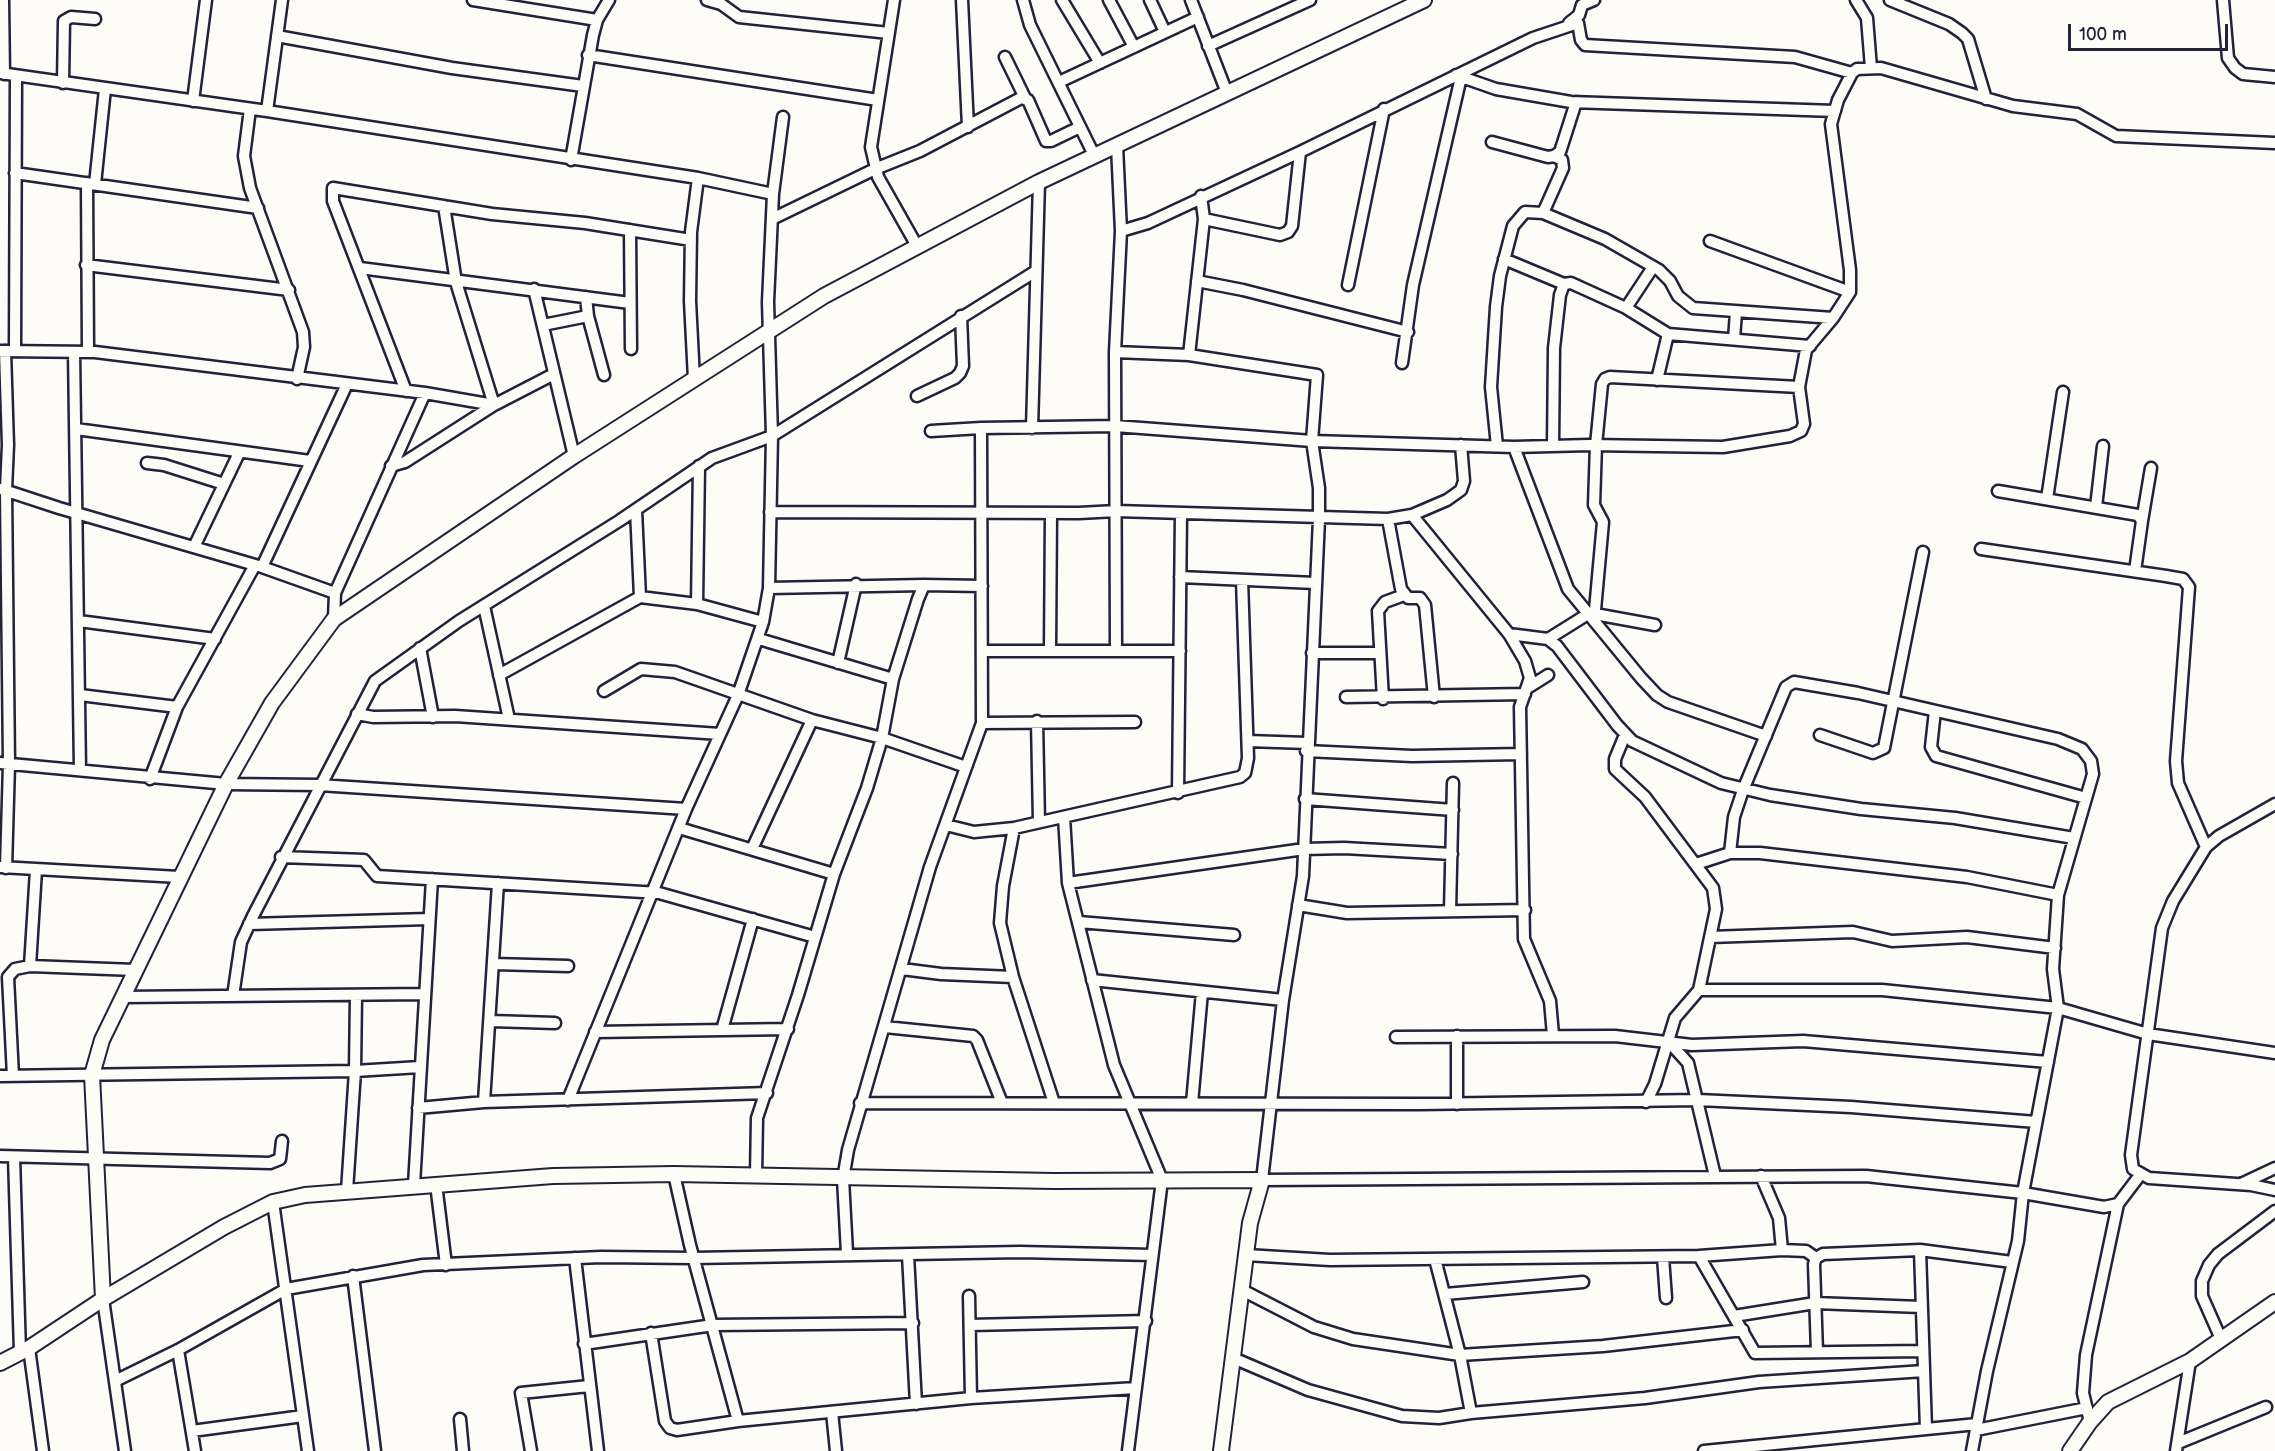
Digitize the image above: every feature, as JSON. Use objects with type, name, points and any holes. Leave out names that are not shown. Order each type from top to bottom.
[{"type":"street","points":[[3,0],[2,74],[267,111],[698,178],[773,194]]},
{"type":"street","points":[[193,101],[206,0]]},
{"type":"street","points":[[267,111],[282,0]]},
{"type":"street","points":[[478,0],[597,20]]},
{"type":"street","points":[[571,160],[588,55],[597,20],[609,0]]},
{"type":"street","points":[[708,0],[721,4],[740,17],[889,33]]},
{"type":"street","points":[[894,0],[871,147],[875,169],[917,246]]},
{"type":"street","points":[[962,0],[968,127]]},
{"type":"street","points":[[1023,0],[1030,25],[1094,155]]},
{"type":"street","points":[[1062,0],[1100,63]]},
{"type":"street","points":[[1108,0],[1134,46]]},
{"type":"street","points":[[1150,0],[1165,32]]},
{"type":"street","points":[[1191,0],[1227,93]]},
{"type":"street","points":[[1208,46],[1310,0]]},
{"type":"street","points":[[125,1451],[103,1299],[94,1159],[92,1075],[102,1040],[226,784],[272,703],[334,619],[574,456],[824,296],[1039,182],[1227,93],[1400,5],[1424,0]]},
{"type":"street","points":[[1577,0],[1579,15]]},
{"type":"street","points":[[1564,27],[1579,15],[1582,5],[1594,0]]},
{"type":"street","points":[[1856,0],[1867,18],[1871,68]]},
{"type":"street","points":[[1890,0],[1949,24],[1968,39],[1986,99]]},
{"type":"street","points":[[2223,0],[2228,58],[2243,74],[2275,77]]},
{"type":"street","points":[[63,82],[64,21],[71,17],[94,19]]},
{"type":"street","points":[[1059,82],[1198,17]]},
{"type":"street","points":[[1121,231],[1148,223],[1201,196],[1300,152],[1533,38],[1578,23],[1581,40],[1585,45],[1795,57],[1852,73]]},
{"type":"street","points":[[277,36],[452,68],[583,86]]},
{"type":"street","points":[[588,55],[878,100]]},
{"type":"street","points":[[1005,57],[1046,141],[1051,141],[1080,127]]},
{"type":"street","points":[[931,431],[1115,426],[1312,441],[1514,447],[1596,445],[1723,447],[1790,436],[1801,430],[1804,424],[1799,387],[1804,354],[1833,318],[1850,292],[1850,270],[1832,124],[1835,111],[1852,73],[1857,69],[1871,68],[1986,99],[2047,112],[2077,114],[2116,136],[2275,143]]},
{"type":"street","points":[[16,76],[15,172],[6,351],[8,445],[3,489],[5,764],[3,868],[179,877]]},
{"type":"street","points":[[1458,76],[1496,89],[1576,102],[1835,111]]},
{"type":"street","points":[[1402,363],[1413,285],[1458,76]]},
{"type":"street","points":[[88,351],[86,265],[91,183],[105,89]]},
{"type":"street","points":[[774,218],[875,169],[920,151],[1025,98]]},
{"type":"street","points":[[1492,142],[1548,157],[1554,156],[1560,152],[1576,102]]},
{"type":"street","points":[[250,109],[244,156],[250,188],[303,333],[304,347],[297,378]]},
{"type":"street","points":[[1348,285],[1384,110]]},
{"type":"street","points":[[568,1100],[678,828],[738,695],[763,622],[769,588],[772,436],[768,302],[774,218],[773,194],[783,117]]},
{"type":"street","points":[[1116,651],[1115,352],[1121,231],[1117,146]]},
{"type":"street","points":[[1204,219],[1280,235],[1288,232],[1292,226],[1300,152]]},
{"type":"street","points":[[1543,213],[1563,168],[1562,160],[1554,156]]},
{"type":"street","points":[[15,172],[258,208]]},
{"type":"street","points":[[694,379],[690,301],[691,240],[698,178]]},
{"type":"street","points":[[1032,428],[1039,182]]},
{"type":"street","points":[[406,391],[333,201],[333,188],[492,214],[630,230],[691,240]]},
{"type":"street","points":[[1189,355],[1204,219],[1201,196]]},
{"type":"street","points":[[444,206],[456,282],[494,405]]},
{"type":"street","points":[[1497,446],[1491,387],[1496,307],[1504,259],[1513,226],[1519,217],[1530,210],[1543,213],[1605,239],[1653,267],[1670,281],[1678,296],[1693,308],[1833,318]]},
{"type":"street","points":[[630,230],[631,349]]},
{"type":"street","points":[[1710,241],[1850,292]]},
{"type":"street","points":[[1504,259],[1564,284],[1571,282],[1626,308],[1668,334],[1809,346]]},
{"type":"street","points":[[86,265],[289,290]]},
{"type":"street","points":[[1626,308],[1653,267]]},
{"type":"street","points":[[360,268],[630,303]]},
{"type":"street","points":[[233,996],[242,942],[249,924],[281,857],[375,681],[420,648],[636,510],[699,466],[712,458],[772,436],[1036,271]]},
{"type":"street","points":[[1197,280],[1408,333]]},
{"type":"street","points":[[1553,446],[1554,348],[1560,295],[1564,284]]},
{"type":"street","points":[[534,289],[574,456]]},
{"type":"street","points":[[586,297],[588,316],[604,375]]},
{"type":"street","points":[[1734,339],[1736,312]]},
{"type":"street","points":[[543,325],[588,316]]},
{"type":"street","points":[[917,396],[955,378],[960,373],[963,366],[961,316]]},
{"type":"street","points":[[1657,380],[1668,334]]},
{"type":"street","points":[[6,351],[88,351],[425,393],[494,405]]},
{"type":"street","points":[[74,352],[80,770]]},
{"type":"street","points":[[1115,352],[1189,355],[1317,375],[1312,441],[1320,488],[1304,849],[1283,1000],[1262,1180],[1250,1222],[1221,1451]]},
{"type":"street","points":[[391,466],[405,462],[494,405],[554,374]]},
{"type":"street","points":[[1592,616],[1603,528],[1602,517],[1594,505],[1596,445],[1602,384],[1605,380],[1610,377],[1799,387]]},
{"type":"street","points":[[150,779],[177,707],[258,566],[347,384]]},
{"type":"street","points":[[2047,499],[2063,392]]},
{"type":"street","points":[[334,619],[335,593],[425,393]]},
{"type":"street","points":[[847,1253],[843,1179],[860,1103],[885,1027],[930,867],[982,723],[981,428]]},
{"type":"street","points":[[76,429],[310,461]]},
{"type":"street","points":[[770,513],[1116,511],[1319,519],[1388,519],[1412,515],[1447,500],[1461,490],[1464,482],[1461,445]]},
{"type":"street","points":[[2096,507],[2103,446]]},
{"type":"street","points":[[1514,447],[1568,589],[1657,695],[1668,702],[1766,736]]},
{"type":"street","points":[[194,547],[239,453]]},
{"type":"street","points":[[147,463],[164,465],[225,483]]},
{"type":"street","points":[[697,604],[699,466]]},
{"type":"street","points":[[2135,571],[2151,468]]},
{"type":"street","points":[[3,489],[258,566],[335,593]]},
{"type":"street","points":[[1998,491],[2131,513],[2138,515],[2142,521]]},
{"type":"street","points":[[636,510],[640,597]]},
{"type":"street","points":[[1050,651],[1051,513]]},
{"type":"street","points":[[1178,793],[1181,513]]},
{"type":"street","points":[[1412,515],[1509,634],[1525,661],[1530,678],[1520,707],[1524,939],[1550,1001],[1553,1035]]},
{"type":"street","points":[[1388,519],[1404,595]]},
{"type":"street","points":[[1981,549],[2183,579],[2189,587],[2176,761],[2178,783],[2206,847]]},
{"type":"street","points":[[1820,735],[1874,753],[1884,748],[1923,552]]},
{"type":"street","points":[[1180,577],[1316,583]]},
{"type":"street","points":[[946,825],[974,832],[1014,828],[1116,804],[1178,793],[1240,777],[1245,773],[1248,741],[1242,580]]},
{"type":"street","points":[[769,588],[856,584],[982,586]]},
{"type":"street","points":[[838,663],[856,584]]},
{"type":"street","points":[[756,1176],[757,1118],[788,1029],[834,874],[867,788],[882,738],[893,679],[924,585]]},
{"type":"street","points":[[1383,699],[1379,605],[1404,595],[1420,598],[1425,605],[1434,697]]},
{"type":"street","points":[[499,675],[640,597],[697,604],[763,622]]},
{"type":"street","points":[[484,606],[509,719]]},
{"type":"street","points":[[1509,634],[1548,639],[1592,616],[1655,625]]},
{"type":"street","points":[[79,621],[215,639]]},
{"type":"street","points":[[759,639],[893,679]]},
{"type":"street","points":[[1548,639],[1562,653],[1625,735],[1699,774],[1743,790],[1861,809],[1955,818],[2074,838]]},
{"type":"street","points":[[420,648],[433,717]]},
{"type":"street","points":[[983,651],[1179,651]]},
{"type":"street","points":[[1312,653],[1380,653]]},
{"type":"street","points":[[604,691],[641,669],[675,672],[812,720],[882,738],[966,767]]},
{"type":"street","points":[[1346,697],[1383,699],[1527,691],[1548,675]]},
{"type":"street","points":[[1730,853],[1734,817],[1743,790],[1786,687],[1794,682],[1892,701],[2058,739],[2082,749],[2091,761],[2093,774],[2058,895],[2054,969],[2058,1008],[2012,1262],[1972,1451]]},
{"type":"street","points":[[80,695],[177,707]]},
{"type":"street","points":[[1935,711],[1930,747],[1936,756],[2086,798]]},
{"type":"street","points":[[357,714],[373,717],[509,719],[720,734]]},
{"type":"street","points":[[752,849],[812,720]]},
{"type":"street","points":[[1037,721],[1039,822]]},
{"type":"street","points":[[982,723],[1135,722]]},
{"type":"street","points":[[1625,735],[1615,759],[1615,769],[1645,797],[1696,864],[1713,888],[1716,909],[1699,990],[1675,1018],[1669,1042],[1646,1102]]},
{"type":"street","points":[[1248,741],[1412,756],[1521,754]]},
{"type":"street","points":[[5,764],[150,779],[226,784],[319,785],[686,809]]},
{"type":"street","points":[[1450,911],[1453,783]]},
{"type":"street","points":[[1305,799],[1452,810]]},
{"type":"street","points":[[2275,804],[2219,836],[2206,847],[2173,901],[2162,928],[2131,1155],[2133,1169],[2149,1178],[2241,1184],[2275,1190]]},
{"type":"street","points":[[1064,817],[1068,883],[1080,922],[1092,981],[1114,1065],[1162,1180],[1128,1451]]},
{"type":"street","points":[[678,828],[834,874]]},
{"type":"street","points":[[1014,828],[1000,907],[1000,923],[1013,977],[1054,1103]]},
{"type":"street","points":[[1068,883],[1304,849],[1344,848],[1452,854]]},
{"type":"street","points":[[1696,864],[1730,853],[1760,853],[1967,877],[2058,895]]},
{"type":"street","points":[[281,857],[364,860],[377,876],[652,892],[815,937]]},
{"type":"street","points":[[30,966],[36,870]]},
{"type":"street","points":[[414,1185],[432,879]]},
{"type":"street","points":[[484,1102],[491,1021],[498,883]]},
{"type":"street","points":[[1298,905],[1347,913],[1525,910]]},
{"type":"street","points":[[249,924],[429,918]]},
{"type":"street","points":[[722,1030],[753,919]]},
{"type":"street","points":[[1080,922],[1234,935]]},
{"type":"street","points":[[1710,937],[1853,932],[1892,941],[1967,937],[2055,948]]},
{"type":"street","points":[[494,964],[568,966]]},
{"type":"street","points":[[13,1076],[8,977],[15,969],[30,966],[135,970]]},
{"type":"street","points":[[902,969],[941,974],[1013,977]]},
{"type":"street","points":[[1092,981],[1283,1000]]},
{"type":"street","points":[[1699,990],[1882,990],[2058,1008],[2148,1034],[2275,1053]]},
{"type":"street","points":[[1192,1103],[1202,992]]},
{"type":"street","points":[[123,997],[425,994]]},
{"type":"street","points":[[347,1191],[355,1071],[356,995]]},
{"type":"street","points":[[491,1021],[555,1023]]},
{"type":"street","points":[[885,1027],[973,1036],[977,1040],[1002,1103]]},
{"type":"street","points":[[595,1032],[788,1029]]},
{"type":"street","points":[[1457,1036],[1457,1104]]},
{"type":"street","points":[[1396,1037],[1615,1036],[1692,1045],[1803,1041],[1852,1043],[2048,1062]]},
{"type":"street","points":[[1669,1042],[1688,1063],[1715,1176]]},
{"type":"street","points":[[0,1076],[355,1071],[420,1067]]},
{"type":"street","points":[[418,1108],[484,1102],[767,1093]]},
{"type":"street","points":[[860,1103],[1457,1104],[1698,1100],[1851,1107],[2036,1122]]},
{"type":"street","points":[[0,1156],[270,1163],[280,1159],[282,1141]]},
{"type":"street","points":[[14,1157],[24,1350],[43,1451]]},
{"type":"street","points":[[2241,1184],[2275,1168]]},
{"type":"street","points":[[0,1363],[224,1227],[273,1202],[305,1195],[414,1185],[553,1176],[674,1174],[843,1179],[1162,1180],[1866,1176],[2023,1193],[2104,1207],[2118,1204]]},
{"type":"street","points":[[674,1174],[738,1421]]},
{"type":"street","points":[[2090,1422],[2083,1393],[2086,1355],[2118,1204],[2140,1175]]},
{"type":"street","points":[[1761,1176],[1779,1218],[1782,1250]]},
{"type":"street","points":[[436,1184],[446,1265]]},
{"type":"street","points":[[273,1202],[308,1451]]},
{"type":"street","points":[[2221,1339],[2202,1296],[2202,1281],[2209,1265],[2218,1254],[2275,1211]]},
{"type":"street","points":[[1246,1255],[1330,1260],[1663,1257],[1782,1250],[1806,1251],[1816,1258]]},
{"type":"street","points":[[1816,1258],[1823,1254],[1920,1250],[2012,1262]]},
{"type":"street","points":[[1920,1250],[1926,1429]]},
{"type":"street","points":[[115,1381],[178,1350],[286,1289],[423,1265],[575,1258],[694,1258],[847,1253],[908,1255],[1020,1252],[1152,1255]]},
{"type":"street","points":[[908,1255],[916,1404]]},
{"type":"street","points":[[1699,1256],[1755,1353],[1923,1351]]},
{"type":"street","points":[[1663,1257],[1666,1298]]},
{"type":"street","points":[[575,1258],[598,1451]]},
{"type":"street","points":[[1816,1258],[1817,1352]]},
{"type":"street","points":[[1435,1259],[1460,1355],[1471,1413]]},
{"type":"street","points":[[353,1276],[375,1451]]},
{"type":"street","points":[[1445,1294],[1583,1281]]},
{"type":"street","points":[[1242,1290],[1314,1327],[1353,1339],[1460,1355],[1603,1346],[1743,1330]]},
{"type":"street","points":[[969,1296],[971,1398]]},
{"type":"street","points":[[2070,1451],[2090,1422],[2108,1402],[2190,1361],[2275,1302]]},
{"type":"street","points":[[1734,1316],[1815,1303],[1921,1307]]},
{"type":"street","points":[[970,1325],[1146,1321]]},
{"type":"street","points":[[584,1344],[713,1325],[912,1323]]},
{"type":"street","points":[[651,1333],[665,1421],[670,1428],[677,1430],[738,1421],[971,1398],[1136,1388]]},
{"type":"street","points":[[178,1350],[195,1451]]},
{"type":"street","points":[[1233,1358],[1308,1390],[1402,1416],[1439,1418],[1471,1413],[1645,1398],[1759,1383],[1924,1371]]},
{"type":"street","points":[[2177,1447],[2190,1361]]},
{"type":"street","points":[[531,1451],[521,1393],[589,1386]]},
{"type":"street","points":[[2177,1447],[2266,1407]]},
{"type":"street","points":[[1704,1451],[1926,1429],[1977,1427],[2087,1408]]},
{"type":"street","points":[[832,1412],[836,1451]]},
{"type":"street","points":[[192,1431],[303,1416]]},
{"type":"street","points":[[460,1419],[463,1451]]}]
